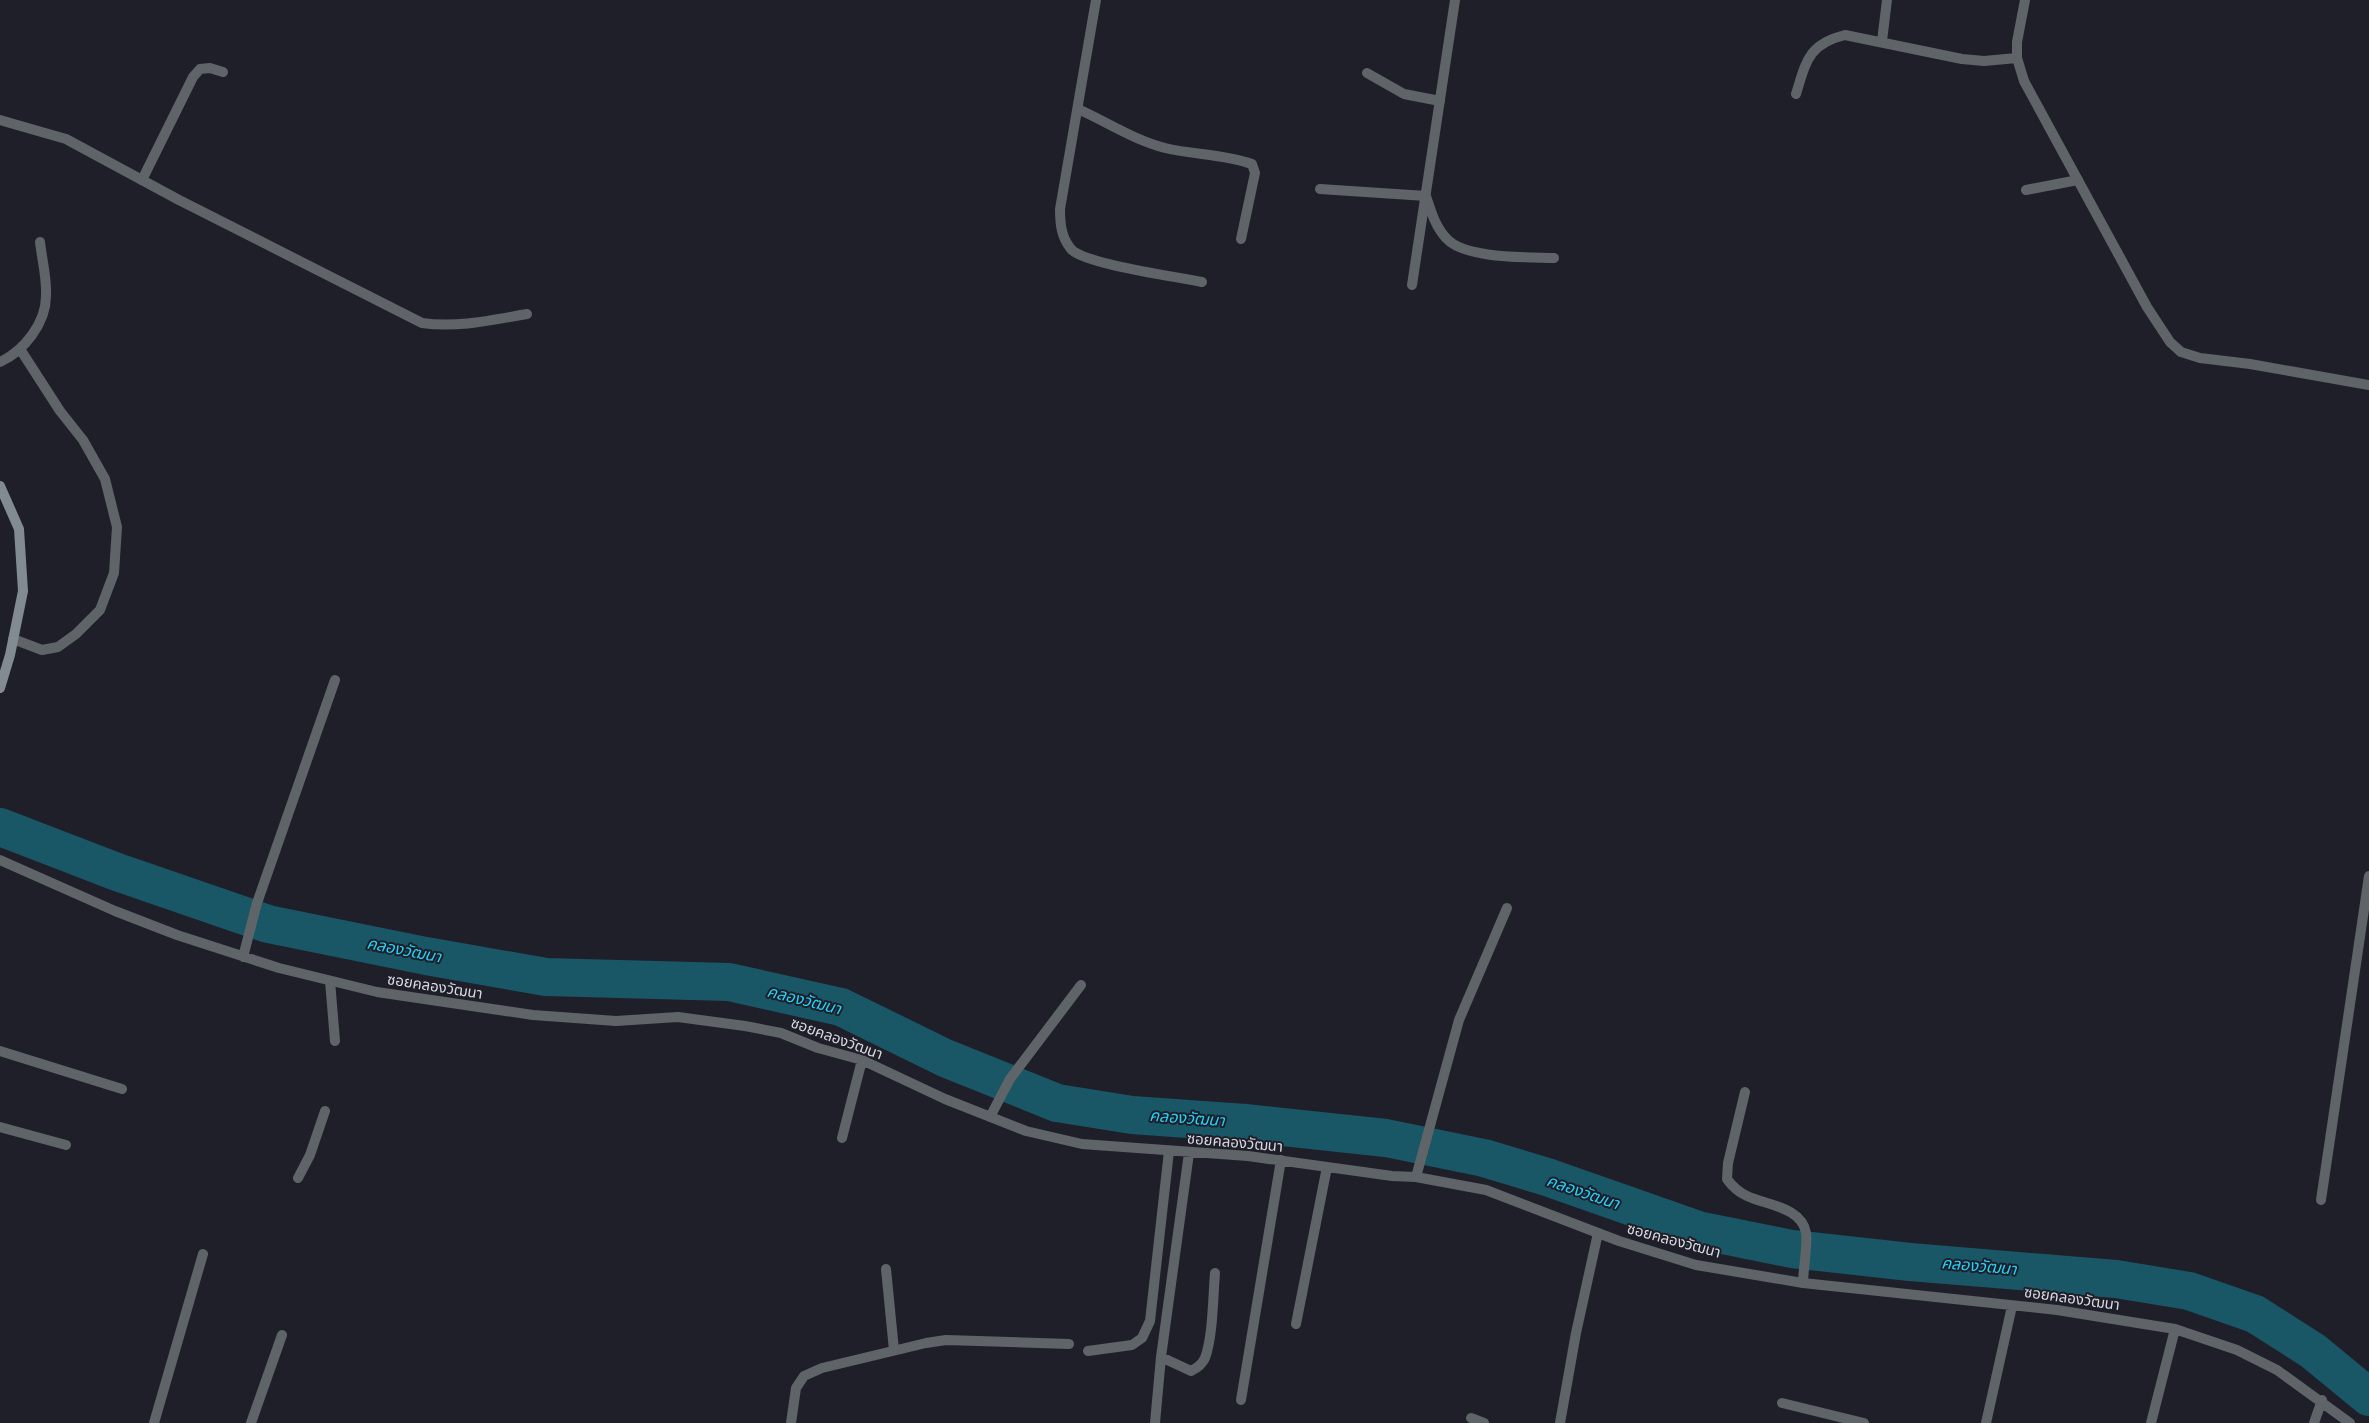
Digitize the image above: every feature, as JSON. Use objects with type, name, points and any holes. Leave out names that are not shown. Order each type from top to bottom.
[{"type":"main road","points":[[0,486],[19,529],[23,592],[0,688]]},
{"type":"street","points":[[1096,0],[1060,209],[1060,228],[1071,250],[1093,260],[1202,282]]},
{"type":"street","points":[[1412,285],[1455,0]]},
{"type":"street","points":[[1882,41],[1887,0]]},
{"type":"street","points":[[2025,0],[2017,42],[2017,58],[2024,81],[2147,306],[2170,342],[2181,352],[2200,358],[2250,364],[2369,385]]},
{"type":"street","points":[[1796,94],[1807,58],[1828,39],[1845,35],[1882,41],[1962,59],[1984,61],[2017,58]]},
{"type":"street","points":[[142,180],[192,77],[200,69],[210,68],[223,72]]},
{"type":"street","points":[[1367,73],[1404,94],[1440,101]]},
{"type":"street","points":[[1078,109],[1135,138],[1164,148],[1236,158],[1252,164],[1256,173],[1241,239]]},
{"type":"street","points":[[0,120],[66,139],[142,180],[422,323],[443,326],[462,325],[527,314]]},
{"type":"street","points":[[2026,190],[2078,180]]},
{"type":"street","points":[[1320,189],[1426,196]]},
{"type":"street","points":[[1426,196],[1437,225],[1447,239],[1463,248],[1504,256],[1554,258]]},
{"type":"street","points":[[0,362],[20,349],[32,335],[42,318],[46,297],[40,242]]},
{"type":"street","points":[[13,639],[42,650],[58,647],[76,634],[100,610],[114,573],[117,527],[105,479],[83,440],[60,411],[20,349]]},
{"type":"street","points":[[243,957],[257,903],[334,680]]},
{"type":"street","name":"ซอยคลองวัฒนา","points":[[0,860],[114,911],[177,935],[243,957],[377,992],[533,1016],[616,1021],[678,1017],[745,1026],[781,1033],[818,1048],[862,1060],[946,1099],[1026,1131],[1082,1144],[1189,1154],[1248,1156],[1416,1177],[1486,1190],[1619,1242],[1696,1265],[1803,1283],[2057,1310],[2174,1329],[2238,1350],[2278,1370],[2322,1400],[2350,1423]]},
{"type":"street","points":[[2322,1200],[2369,876]]},
{"type":"street","points":[[1416,1177],[1459,1020],[1507,908]]},
{"type":"street","points":[[330,980],[335,1041]]},
{"type":"street","points":[[990,1116],[1010,1079],[1081,985]]},
{"type":"street","points":[[0,1051],[122,1089]]},
{"type":"street","points":[[842,1138],[862,1060]]},
{"type":"street","points":[[1745,1092],[1728,1163],[1727,1178],[1733,1187],[1746,1196],[1789,1211],[1798,1217],[1807,1234],[1803,1263],[1803,1283]]},
{"type":"street","points":[[298,1178],[312,1148],[325,1111]]},
{"type":"street","points":[[0,1127],[66,1145]]},
{"type":"street","points":[[1088,1351],[1132,1345],[1142,1338],[1150,1321],[1168,1151]]},
{"type":"street","points":[[1155,1423],[1161,1357],[1189,1154]]},
{"type":"street","points":[[1241,1400],[1282,1160]]},
{"type":"street","points":[[1296,1324],[1327,1167]]},
{"type":"street","points":[[1560,1423],[1576,1334],[1598,1233]]},
{"type":"street","points":[[154,1423],[203,1254]]},
{"type":"street","points":[[886,1268],[894,1350]]},
{"type":"street","points":[[1161,1357],[1191,1371],[1198,1367],[1204,1359],[1208,1344],[1215,1273]]},
{"type":"street","points":[[1986,1423],[2012,1306]]},
{"type":"street","points":[[2151,1423],[2174,1329]]},
{"type":"street","points":[[251,1423],[282,1335]]},
{"type":"street","points":[[791,1423],[796,1388],[804,1376],[822,1368],[894,1350],[946,1340],[1069,1344]]},
{"type":"street","points":[[2314,1423],[2322,1400]]},
{"type":"street","points":[[1782,1402],[1864,1423]]},
{"type":"street","points":[[1471,1418],[1484,1423]]},
{"type":"waterway","name":"คลองวัฒนา","points":[[0,827],[117,872],[268,924],[426,956],[546,977],[729,982],[841,1007],[945,1058],[1057,1103],[1132,1115],[1245,1123],[1386,1138],[1484,1158],[1547,1177],[1698,1230],[1792,1249],[1910,1262],[2116,1279],[2189,1291],[2255,1314],[2313,1351],[2369,1397]]}]
